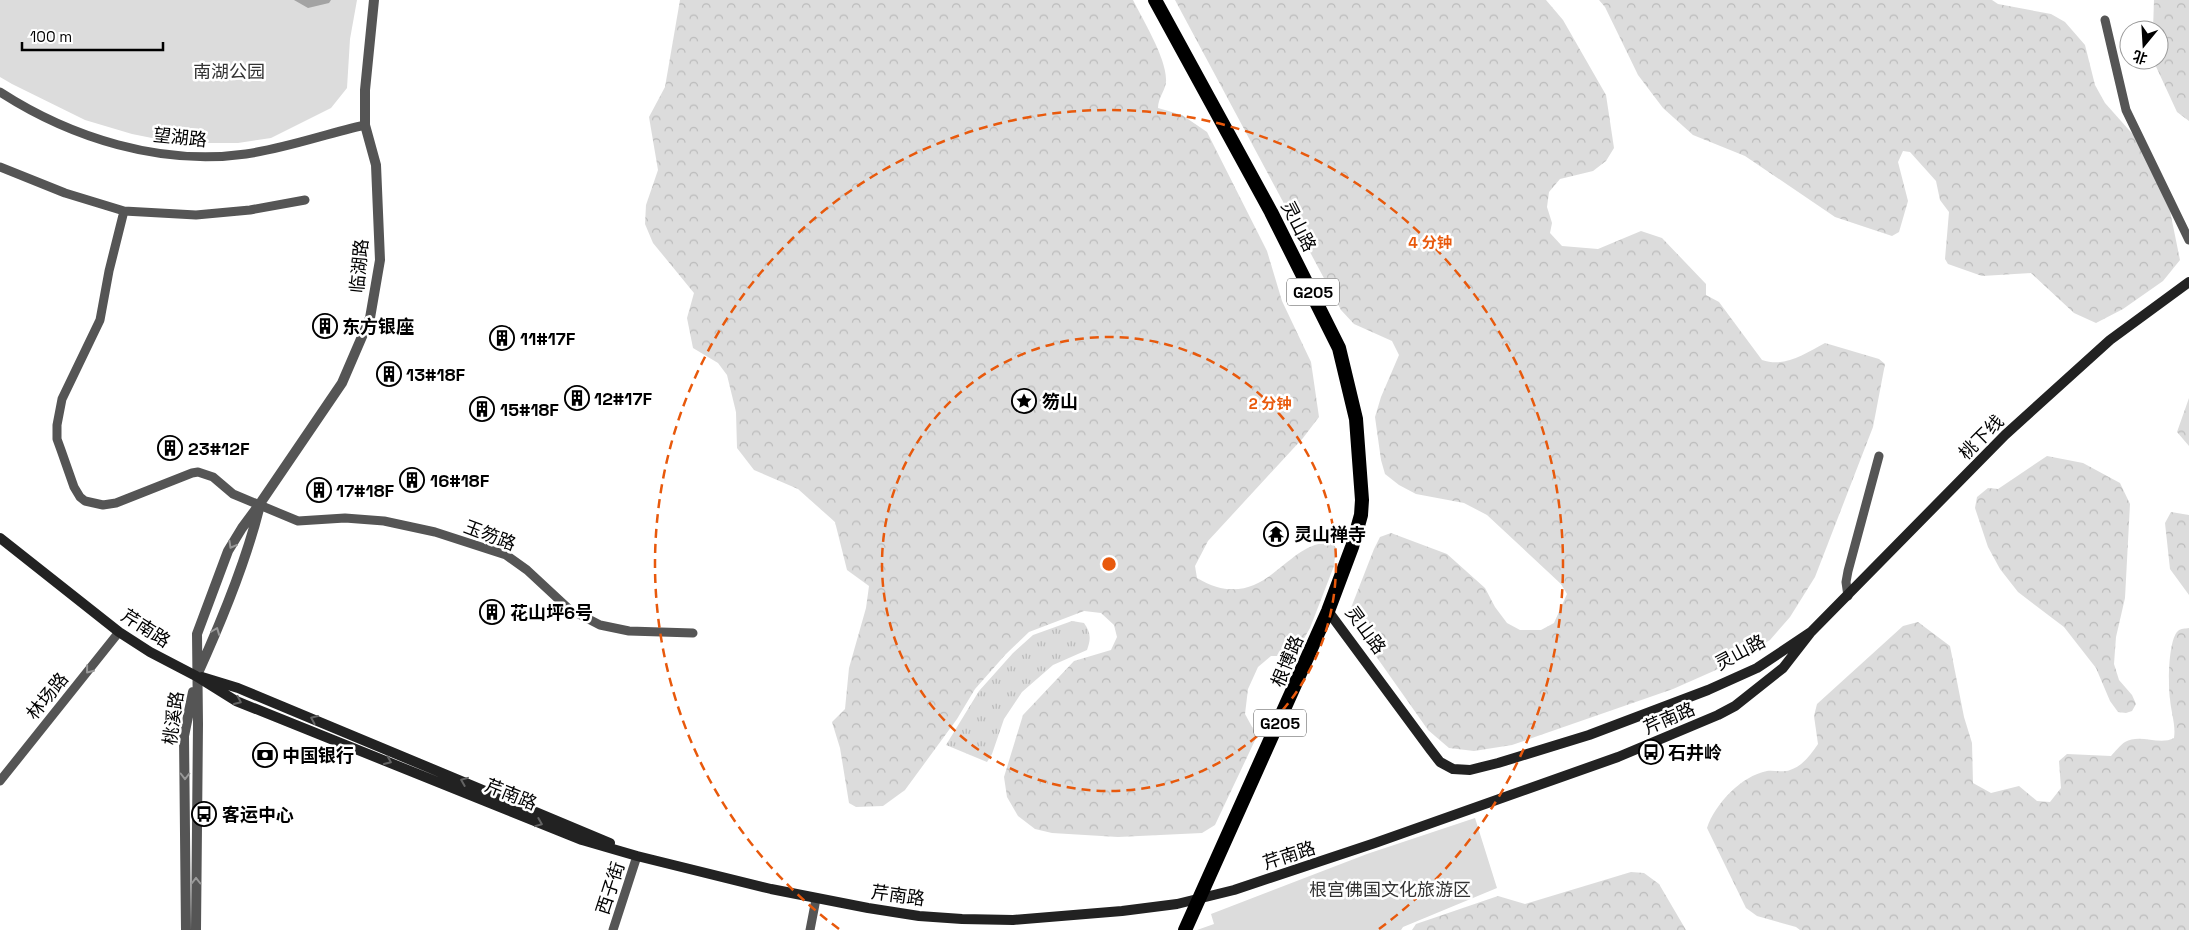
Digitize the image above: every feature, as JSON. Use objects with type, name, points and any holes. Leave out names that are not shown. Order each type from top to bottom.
[{"type":"highway","name":"灵山路","points":[[1155,0],[1271,212],[1340,348],[1356,419],[1362,500],[1361,515],[1352,547],[1328,611]]},
{"type":"highway","name":"根博路","points":[[1185,930],[1328,611]]},
{"type":"main road","name":"桃下线","points":[[1811,632],[2005,435],[2110,340],[2189,282]]},
{"type":"main road","name":"芹南路","points":[[0,538],[119,632],[236,701],[582,840],[706,874],[816,899],[919,916],[962,919],[1013,920],[1066,917],[1177,904],[1234,890],[1375,843],[1618,757],[1718,715],[1735,706],[1783,668],[1811,632]]},
{"type":"main road","name":"灵山路","points":[[1328,611],[1440,762],[1453,769],[1470,770],[1589,735],[1708,690],[1757,668],[1811,632]]},
{"type":"street","name":"临湖路","points":[[260,505],[342,383],[370,318],[380,260],[376,165],[365,125],[365,90],[374,0]]},
{"type":"street","points":[[2105,20],[2126,110],[2189,240]]},
{"type":"street","name":"望湖路","points":[[0,92],[25,108],[79,133],[153,152],[216,158],[280,148],[365,125]]},
{"type":"street","points":[[0,167],[65,193],[124,210],[196,215],[250,210],[306,200]]},
{"type":"street","name":"玉笏路","points":[[124,210],[109,271],[100,320],[62,399],[59,413],[57,439],[74,487],[85,501],[102,505],[116,503],[198,472],[213,477],[232,494],[298,521],[345,518],[384,520],[435,532],[506,555],[527,570],[569,609],[600,625],[629,631],[692,633]]},
{"type":"street","points":[[1848,596],[1846,582],[1848,571],[1880,456]]},
{"type":"street","points":[[196,676],[197,634],[228,551],[242,528],[260,505]]},
{"type":"street","points":[[196,676],[214,638],[244,558],[260,505]]},
{"type":"street","name":"林场路","points":[[0,782],[119,632]]},
{"type":"street","name":"桃溪路","points":[[186,930],[184,736],[196,676]]},
{"type":"street","name":"桃溪路","points":[[196,676],[198,724],[196,930]]},
{"type":"street","name":"西子街","points":[[613,930],[637,856]]},
{"type":"street","points":[[810,930],[816,899]]},
{"type":"green space","name":"南湖公园","points":[[0,0],[357,0],[350,39],[347,88],[331,108],[271,138],[238,143],[177,143],[132,134],[85,120],[0,77]]},
{"type":"green space","points":[[680,0],[1133,0],[1153,39],[1165,70],[1166,83],[1158,108],[1182,115],[1207,132],[1267,251],[1282,301],[1311,362],[1319,417],[1303,438],[1208,541],[1195,566],[1197,578],[1221,588],[1241,589],[1258,583],[1302,551],[1317,545],[1333,544],[1336,548],[1334,566],[1310,628],[1294,656],[1271,656],[1258,667],[1248,689],[1245,714],[1257,736],[1215,825],[1202,833],[1118,837],[1052,833],[1035,829],[1018,816],[1007,797],[1004,777],[1023,715],[1074,661],[1111,650],[1117,637],[1114,625],[1101,613],[1084,611],[1029,632],[1006,654],[975,689],[957,719],[905,790],[883,806],[856,807],[849,803],[840,748],[832,722],[845,709],[849,668],[866,608],[869,586],[847,570],[835,522],[798,489],[754,470],[737,448],[736,412],[727,375],[718,363],[693,348],[687,318],[694,293],[653,243],[645,224],[646,205],[658,170],[649,117],[665,87]]},
{"type":"green space","points":[[1175,0],[1546,0],[1563,20],[1606,95],[1614,148],[1606,161],[1593,171],[1560,179],[1549,192],[1547,207],[1552,223],[1550,233],[1562,246],[1598,249],[1641,231],[1662,238],[1706,284],[1706,295],[1719,302],[1762,360],[1770,362],[1787,361],[1825,343],[1879,359],[1885,364],[1873,427],[1815,577],[1790,617],[1770,640],[1725,666],[1673,689],[1512,745],[1474,751],[1449,748],[1428,730],[1354,625],[1349,613],[1380,537],[1391,533],[1447,554],[1485,588],[1495,607],[1507,623],[1520,630],[1541,630],[1554,623],[1567,594],[1561,584],[1487,515],[1464,503],[1416,494],[1399,485],[1385,474],[1381,460],[1375,417],[1381,397],[1399,355],[1392,341],[1354,324],[1341,310]]},
{"type":"green space","points":[[1599,0],[1992,0],[1998,4],[2051,14],[2065,22],[2085,45],[2095,85],[2105,103],[2137,139],[2170,211],[2180,260],[2163,281],[2123,309],[2096,323],[2074,313],[2031,273],[1982,276],[1948,264],[1945,259],[1949,212],[1940,200],[1936,181],[1910,152],[1903,151],[1898,162],[1908,201],[1899,232],[1892,236],[1835,217],[1745,156],[1693,135],[1663,108],[1638,75],[1605,7]]},
{"type":"green space","points":[[2154,0],[2189,0],[2189,121],[2177,112],[2158,70],[2169,70],[2169,20],[2153,20]]},
{"type":"green space","points":[[2189,398],[2189,446],[2177,432]]},
{"type":"green space","points":[[2047,456],[2083,463],[2120,483],[2130,504],[2125,598],[2116,637],[2114,664],[2119,680],[2132,695],[2136,704],[2132,711],[2126,713],[2118,712],[2110,701],[2096,668],[2064,627],[2018,592],[2000,569],[1988,547],[1975,508],[1977,497],[1988,488],[1998,489]]},
{"type":"green space","points":[[2171,512],[2189,515],[2189,595],[2170,569],[2165,523]]},
{"type":"green space","points":[[1072,621],[1084,623],[1090,636],[1087,650],[1053,665],[1022,692],[1004,719],[992,754],[987,762],[946,745],[979,691],[1013,653],[1033,635]]},
{"type":"green space","points":[[1918,622],[1950,646],[1964,717],[1972,743],[1973,783],[1991,793],[2019,786],[2037,801],[2050,802],[2061,788],[2059,761],[2067,754],[2111,756],[2123,743],[2131,740],[2162,741],[2174,738],[2169,684],[2172,644],[2178,631],[2189,628],[2189,930],[1800,930],[1796,927],[1757,916],[1746,908],[1707,828],[1716,810],[1730,792],[1757,774],[1767,771],[1787,771],[1803,763],[1818,744],[1814,716],[1817,704],[1903,626]]},
{"type":"green space","name":"根宫佛国文化旅游区","points":[[1475,818],[1497,888],[1403,927],[1401,930],[1197,930],[1214,924],[1211,914],[1367,854]]},
{"type":"green space","points":[[1631,872],[1644,873],[1659,884],[1686,930],[1412,930],[1416,924],[1498,896],[1525,904]]},
{"type":"shaded area","points":[[294,0],[331,0],[329,3],[308,8]]},
{"type":"place","name":"东方银座","points":[[325,326]]},
{"type":"place","name":"11#17F","points":[[502,338]]},
{"type":"place","name":"13#18F","points":[[389,374]]},
{"type":"place","name":"12#17F","points":[[577,398]]},
{"type":"place","name":"笏山","points":[[1024,401]]},
{"type":"place","name":"15#18F","points":[[482,409]]},
{"type":"place","name":"23#12F","points":[[170,448]]},
{"type":"place","name":"16#18F","points":[[412,480]]},
{"type":"place","name":"17#18F","points":[[319,490]]},
{"type":"place","name":"灵山禅寺","points":[[1276,534]]},
{"type":"place","name":"花山坪6号","points":[[492,612]]},
{"type":"place","name":"石井岭","points":[[1651,752]]},
{"type":"place","name":"中国银行","points":[[265,755]]},
{"type":"place","name":"客运中心","points":[[204,814]]}]
